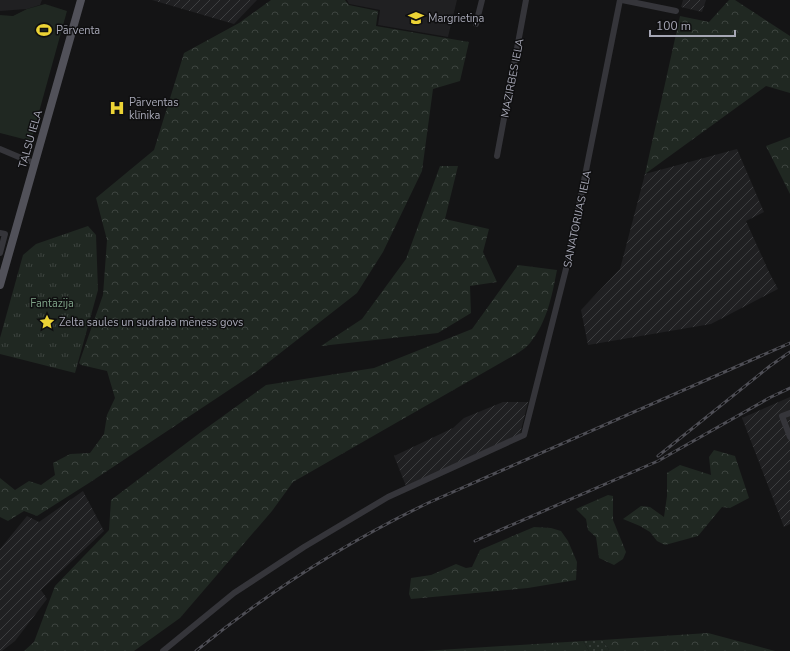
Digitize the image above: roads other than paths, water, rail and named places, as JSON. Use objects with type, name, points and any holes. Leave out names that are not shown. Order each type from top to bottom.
[{"type":"main road","name":"TALSU IELA","points":[[0,284],[5,242],[35,163],[81,0]]},
{"type":"street","points":[[476,24],[482,0]]},
{"type":"street","name":"MAZIRBES IELA","points":[[497,156],[526,0]]},
{"type":"street","points":[[621,0],[676,11]]},
{"type":"street","name":"SANATORIJAS IELA","points":[[163,651],[234,593],[317,539],[388,497],[524,436],[568,261],[621,0]]},
{"type":"street","points":[[0,148],[35,163]]},
{"type":"street","points":[[0,233],[5,234],[5,242],[0,253]]},
{"type":"street","points":[[790,412],[782,416],[790,437]]},
{"type":"railway","points":[[196,651],[251,608],[336,552],[366,535],[428,503],[790,343]]},
{"type":"railway","points":[[658,456],[770,366],[790,352]]},
{"type":"railway","points":[[475,541],[658,461],[771,397],[790,388]]},
{"type":"place","name":"Margrietiņa","points":[[416,18]]},
{"type":"place","name":"Pārventa","points":[[44,30]]},
{"type":"place","name":"Pārventas klīnika","points":[[117,108]]},
{"type":"place","name":"Zelta saules un sudraba mēness govs","points":[[47,322]]},
{"type":"park label","name":"Fantāzija","points":[[52,303]]}]
